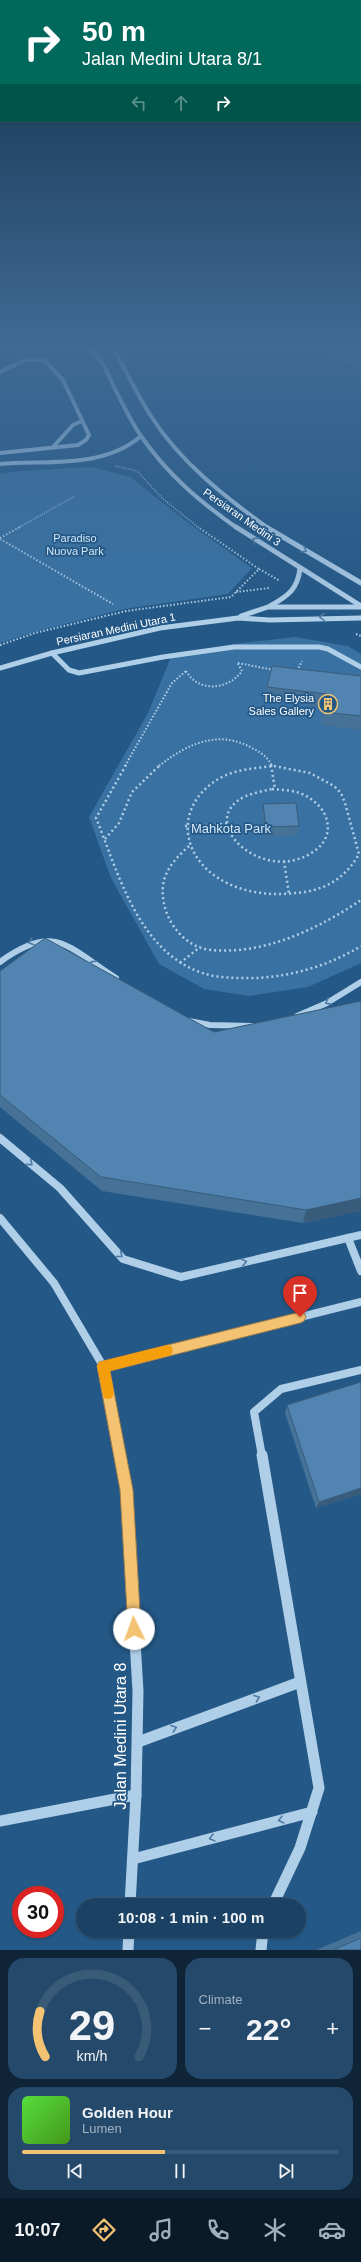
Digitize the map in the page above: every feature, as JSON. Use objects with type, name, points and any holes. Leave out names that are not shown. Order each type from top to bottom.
[{"type":"street","points":[[53,447],[67,432]]},
{"type":"street","points":[[0,453],[78,445],[86,440],[89,435],[88,432]]},
{"type":"street","name":"Persiaran Medini 3","points":[[139,432],[171,473],[198,500],[228,523],[361,606]]},
{"type":"street","name":"Persiaran Medini 3","points":[[162,432],[198,472],[272,532],[361,582]]},
{"type":"street","points":[[0,464],[95,458],[113,454],[128,447],[141,436]]},
{"type":"street","points":[[268,607],[289,595],[297,587],[300,568]]},
{"type":"street","name":"Persiaran Medini Utara 1","points":[[238,618],[268,607],[361,606]]},
{"type":"street","name":"Persiaran Medini Utara 1","points":[[0,668],[52,653],[160,628],[238,618],[270,620],[361,618]]},
{"type":"street","points":[[52,653],[69,670],[79,673],[221,648],[309,646],[328,649],[361,667]]},
{"type":"street","points":[[0,962],[24,945],[34,941],[49,939],[58,941],[126,984]]},
{"type":"street","points":[[288,1019],[328,1003],[361,982]]},
{"type":"street","points":[[182,1018],[210,1025],[262,1025]]},
{"type":"street","points":[[0,1138],[60,1188],[123,1259],[181,1277],[361,1235]]},
{"type":"street","name":"Jalan Medini Utara 8","points":[[0,1218],[54,1283],[84,1331],[103,1366],[126,1490],[138,1691],[138,1742],[130,1898]]},
{"type":"street","points":[[348,1238],[361,1271]]},
{"type":"street","points":[[103,1366],[361,1302]]},
{"type":"street","points":[[276,1898],[300,1848],[319,1788],[254,1412],[281,1389],[361,1370]]},
{"type":"street","points":[[138,1742],[300,1682]]},
{"type":"street","points":[[0,1821],[136,1795]]},
{"type":"street","points":[[133,1859],[312,1812]]},
{"type":"street","points":[[128,1950],[129,1938]]},
{"type":"street","points":[[261,1950],[262,1938]]},
{"type":"path","points":[[116,466],[137,471],[162,498],[208,535],[259,569],[281,581],[281,587]]},
{"type":"path","points":[[0,539],[75,496]]},
{"type":"path","points":[[0,539],[113,604]]},
{"type":"path","points":[[0,645],[35,634],[126,611],[231,597],[259,569]]},
{"type":"path","points":[[236,592],[274,588]]},
{"type":"path","points":[[296,675],[309,646]]},
{"type":"path","points":[[196,652],[184,666],[186,671],[198,684],[204,686],[219,686],[232,683],[239,677],[242,671],[238,663],[221,648]]},
{"type":"path","points":[[238,663],[281,672]]},
{"type":"path","points":[[186,671],[172,682],[96,818],[132,904],[149,935],[170,957],[180,963],[193,970],[232,980],[304,972],[334,960],[361,946]]},
{"type":"path","points":[[105,839],[120,822],[131,794],[146,776],[188,748],[224,738],[238,741],[255,749],[268,758],[274,766],[275,789]]},
{"type":"path","points":[[274,766],[302,769],[324,780],[341,793],[349,814],[353,842],[360,853],[354,867],[336,882],[310,892],[280,895],[250,891],[223,881],[202,865],[189,846],[185,826],[190,806],[203,790],[223,776],[247,769],[274,766]]},
{"type":"path","points":[[275,789],[296,792],[317,802],[326,813],[330,826],[325,843],[318,850],[297,860],[271,861],[248,853],[232,839],[226,824],[228,813],[240,799],[260,790],[275,789]]},
{"type":"path","points":[[185,826],[226,824]]},
{"type":"path","points":[[189,846],[171,863],[163,881],[163,904],[168,920],[189,942],[209,950],[235,950],[282,940],[314,929],[340,916],[361,900]]},
{"type":"path","points":[[284,861],[289,894]]},
{"type":"path","points":[[180,963],[201,947]]},
{"type":"green space","name":"Paradiso Nuova Park","points":[[91,467],[130,477],[191,525],[252,568],[228,594],[124,609],[34,632],[0,643],[0,474],[21,471]]},
{"type":"green space","name":"Mahkota Park","points":[[295,637],[348,646],[361,654],[361,963],[308,987],[249,996],[204,989],[159,964],[111,878],[89,817],[148,713],[171,657],[234,644]]},
{"type":"building","points":[[272,666],[361,676],[361,716],[323,712],[327,694],[267,687]]},
{"type":"building","points":[[296,803],[299,826],[266,827],[263,804]]},
{"type":"building","points":[[45,938],[214,1032],[361,1001],[361,1198],[306,1210],[101,1177],[0,1095],[0,971]]},
{"type":"building","points":[[361,1382],[361,1488],[319,1502],[287,1405]]},
{"type":"building","points":[[361,1938],[361,1950],[333,1950]]},
{"type":"slow traffic","points":[[108,1393],[103,1366],[167,1350]]},
{"type":"place","name":"The Elysia Sales Gallery","points":[[328,704]]},
{"type":"route","points":[[134,1629],[126,1490],[103,1366],[300,1317]]}]
